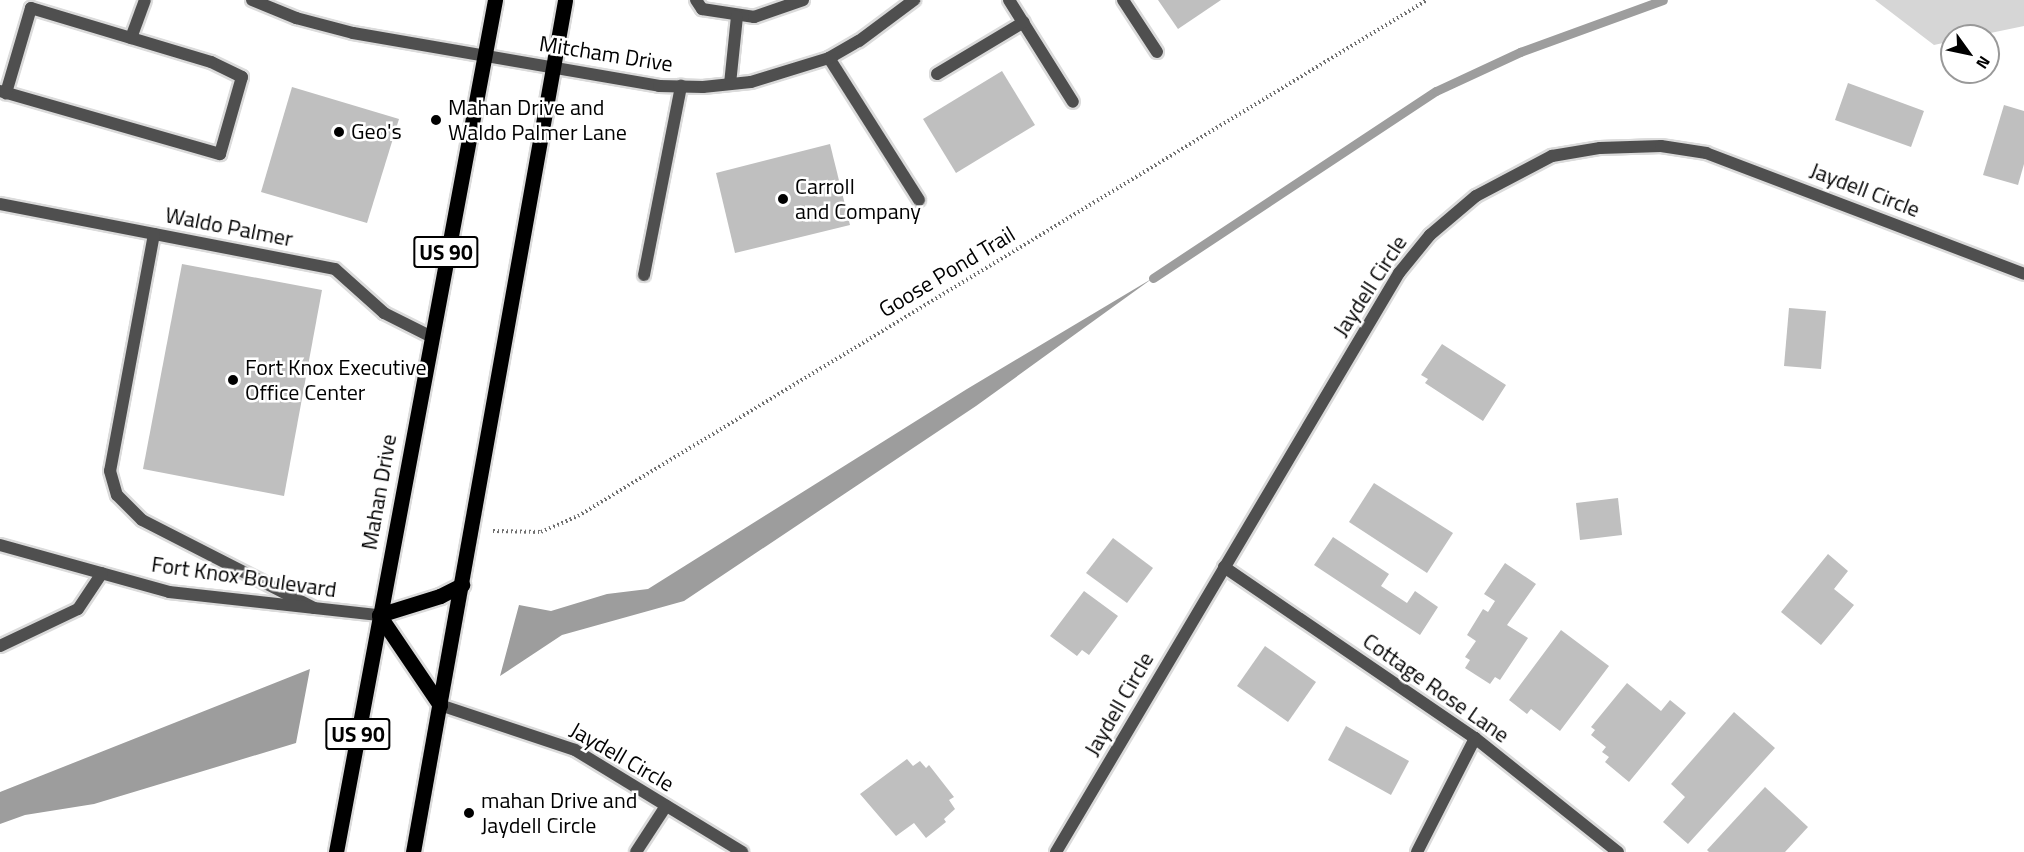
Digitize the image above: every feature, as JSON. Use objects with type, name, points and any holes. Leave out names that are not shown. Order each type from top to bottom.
[{"type":"main road","name":"Mahan Drive","points":[[336,852],[430,336],[495,0]]},
{"type":"main road","points":[[413,852],[565,0]]},
{"type":"main road","points":[[440,705],[379,615],[440,597],[462,585]]},
{"type":"street","points":[[131,38],[145,0]]},
{"type":"street","name":"Mitcham Drive","points":[[252,0],[296,18],[353,33],[659,86],[730,84],[794,71],[829,58],[859,41],[914,0]]},
{"type":"street","points":[[696,0],[702,9],[754,17],[803,0]]},
{"type":"street","points":[[1010,0],[1073,102]]},
{"type":"street","points":[[1123,0],[1157,52]]},
{"type":"street","points":[[31,8],[211,62],[242,77],[220,154],[3,92],[31,8]]},
{"type":"street","points":[[730,84],[737,16]]},
{"type":"street","points":[[937,74],[1024,22]]},
{"type":"street","points":[[829,58],[919,200]]},
{"type":"street","points":[[644,275],[681,86]]},
{"type":"street","name":"Jaydell Circle","points":[[1056,852],[1400,273],[1430,235],[1476,196],[1552,156],[1600,148],[1661,146],[1706,153],[2024,274]]},
{"type":"street","name":"Waldo Palmer","points":[[0,204],[335,268],[384,313],[430,336]]},
{"type":"street","points":[[154,234],[110,471],[117,495],[124,506],[142,520],[314,608]]},
{"type":"street","name":"Fort Knox Boulevard","points":[[0,545],[169,592],[379,615]]},
{"type":"street","name":"Cottage Rose Lane","points":[[1224,567],[1475,738],[1618,852]]},
{"type":"street","points":[[0,646],[78,609],[102,573]]},
{"type":"street","name":"Jaydell Circle","points":[[440,705],[575,750],[741,852]]},
{"type":"street","points":[[1417,852],[1475,738]]},
{"type":"street","points":[[636,852],[666,806]]},
{"type":"path","name":"Goose Pond Trail","points":[[472,530],[541,532],[578,516],[1427,0]]},
{"type":"shaded area","points":[[1875,0],[2024,0],[2024,26],[2000,31],[2000,24],[1940,24],[1940,44],[1934,45]]},
{"type":"shaded area","points":[[1153,278],[976,406],[684,601],[562,635],[500,676],[519,605],[551,611],[607,594],[648,589],[967,389]]},
{"type":"shaded area","points":[[310,669],[296,743],[94,804],[25,815],[0,824],[0,792]]},
{"type":"building","points":[[1158,0],[1221,0],[1178,29]]},
{"type":"building","points":[[1002,71],[1035,125],[956,173],[923,119]]},
{"type":"building","points":[[1848,83],[1924,111],[1911,147],[1835,120]]},
{"type":"building","points":[[292,87],[399,119],[367,223],[261,192]]},
{"type":"building","points":[[2004,105],[2024,111],[2024,164],[2018,185],[1983,175]]},
{"type":"building","name":"Carroll and Company","points":[[830,144],[850,225],[735,253],[716,173]]},
{"type":"building","name":"Fort Knox Executive Office Center","points":[[182,264],[322,290],[284,496],[143,469]]},
{"type":"building","points":[[1789,308],[1826,311],[1821,369],[1784,366]]},
{"type":"building","points":[[1442,344],[1506,385],[1483,421],[1425,383],[1428,379],[1421,375]]},
{"type":"building","points":[[1374,483],[1453,533],[1427,573],[1349,522]]},
{"type":"building","points":[[1618,498],[1622,535],[1580,540],[1576,503]]},
{"type":"building","points":[[1333,537],[1389,574],[1381,586],[1407,603],[1415,591],[1438,607],[1420,635],[1314,565]]},
{"type":"building","points":[[1113,538],[1153,568],[1127,603],[1086,573]]},
{"type":"building","points":[[1828,554],[1848,571],[1834,589],[1854,605],[1821,645],[1781,612]]},
{"type":"building","points":[[1505,563],[1536,584],[1507,625],[1528,638],[1500,680],[1495,677],[1490,684],[1465,668],[1470,660],[1465,657],[1476,641],[1467,635],[1483,609],[1488,612],[1495,601],[1484,594]]},
{"type":"building","points":[[1084,591],[1118,616],[1089,655],[1082,650],[1077,656],[1050,636]]},
{"type":"building","points":[[1561,630],[1609,666],[1560,731],[1531,709],[1527,714],[1509,700]]},
{"type":"building","points":[[1265,646],[1316,682],[1288,722],[1237,686]]},
{"type":"building","points":[[1627,683],[1661,711],[1670,700],[1686,713],[1629,782],[1605,762],[1609,757],[1602,752],[1606,747],[1591,735],[1595,730],[1591,727]]},
{"type":"building","points":[[1734,712],[1775,748],[1688,844],[1663,822],[1685,797],[1671,784]]},
{"type":"building","points":[[1346,726],[1409,761],[1391,795],[1328,760]]},
{"type":"building","points":[[907,759],[913,766],[920,761],[926,768],[929,765],[954,797],[949,800],[955,809],[944,819],[946,822],[926,838],[914,823],[896,836],[860,794]]},
{"type":"building","points":[[1765,787],[1808,827],[1785,852],[1709,852],[1707,850]]},
{"type":"waterway","points":[[1153,278],[1436,91],[1520,52],[1663,0]]},
{"type":"place","name":"Mahan Drive and Waldo Palmer Lane","points":[[436,120]]},
{"type":"place","name":"Geo's","points":[[339,132]]},
{"type":"place","name":"Carroll and Company","points":[[783,199]]},
{"type":"place","name":"Fort Knox Executive Office Center","points":[[233,380]]},
{"type":"place","name":"mahan Drive and Jaydell Circle","points":[[469,813]]}]
